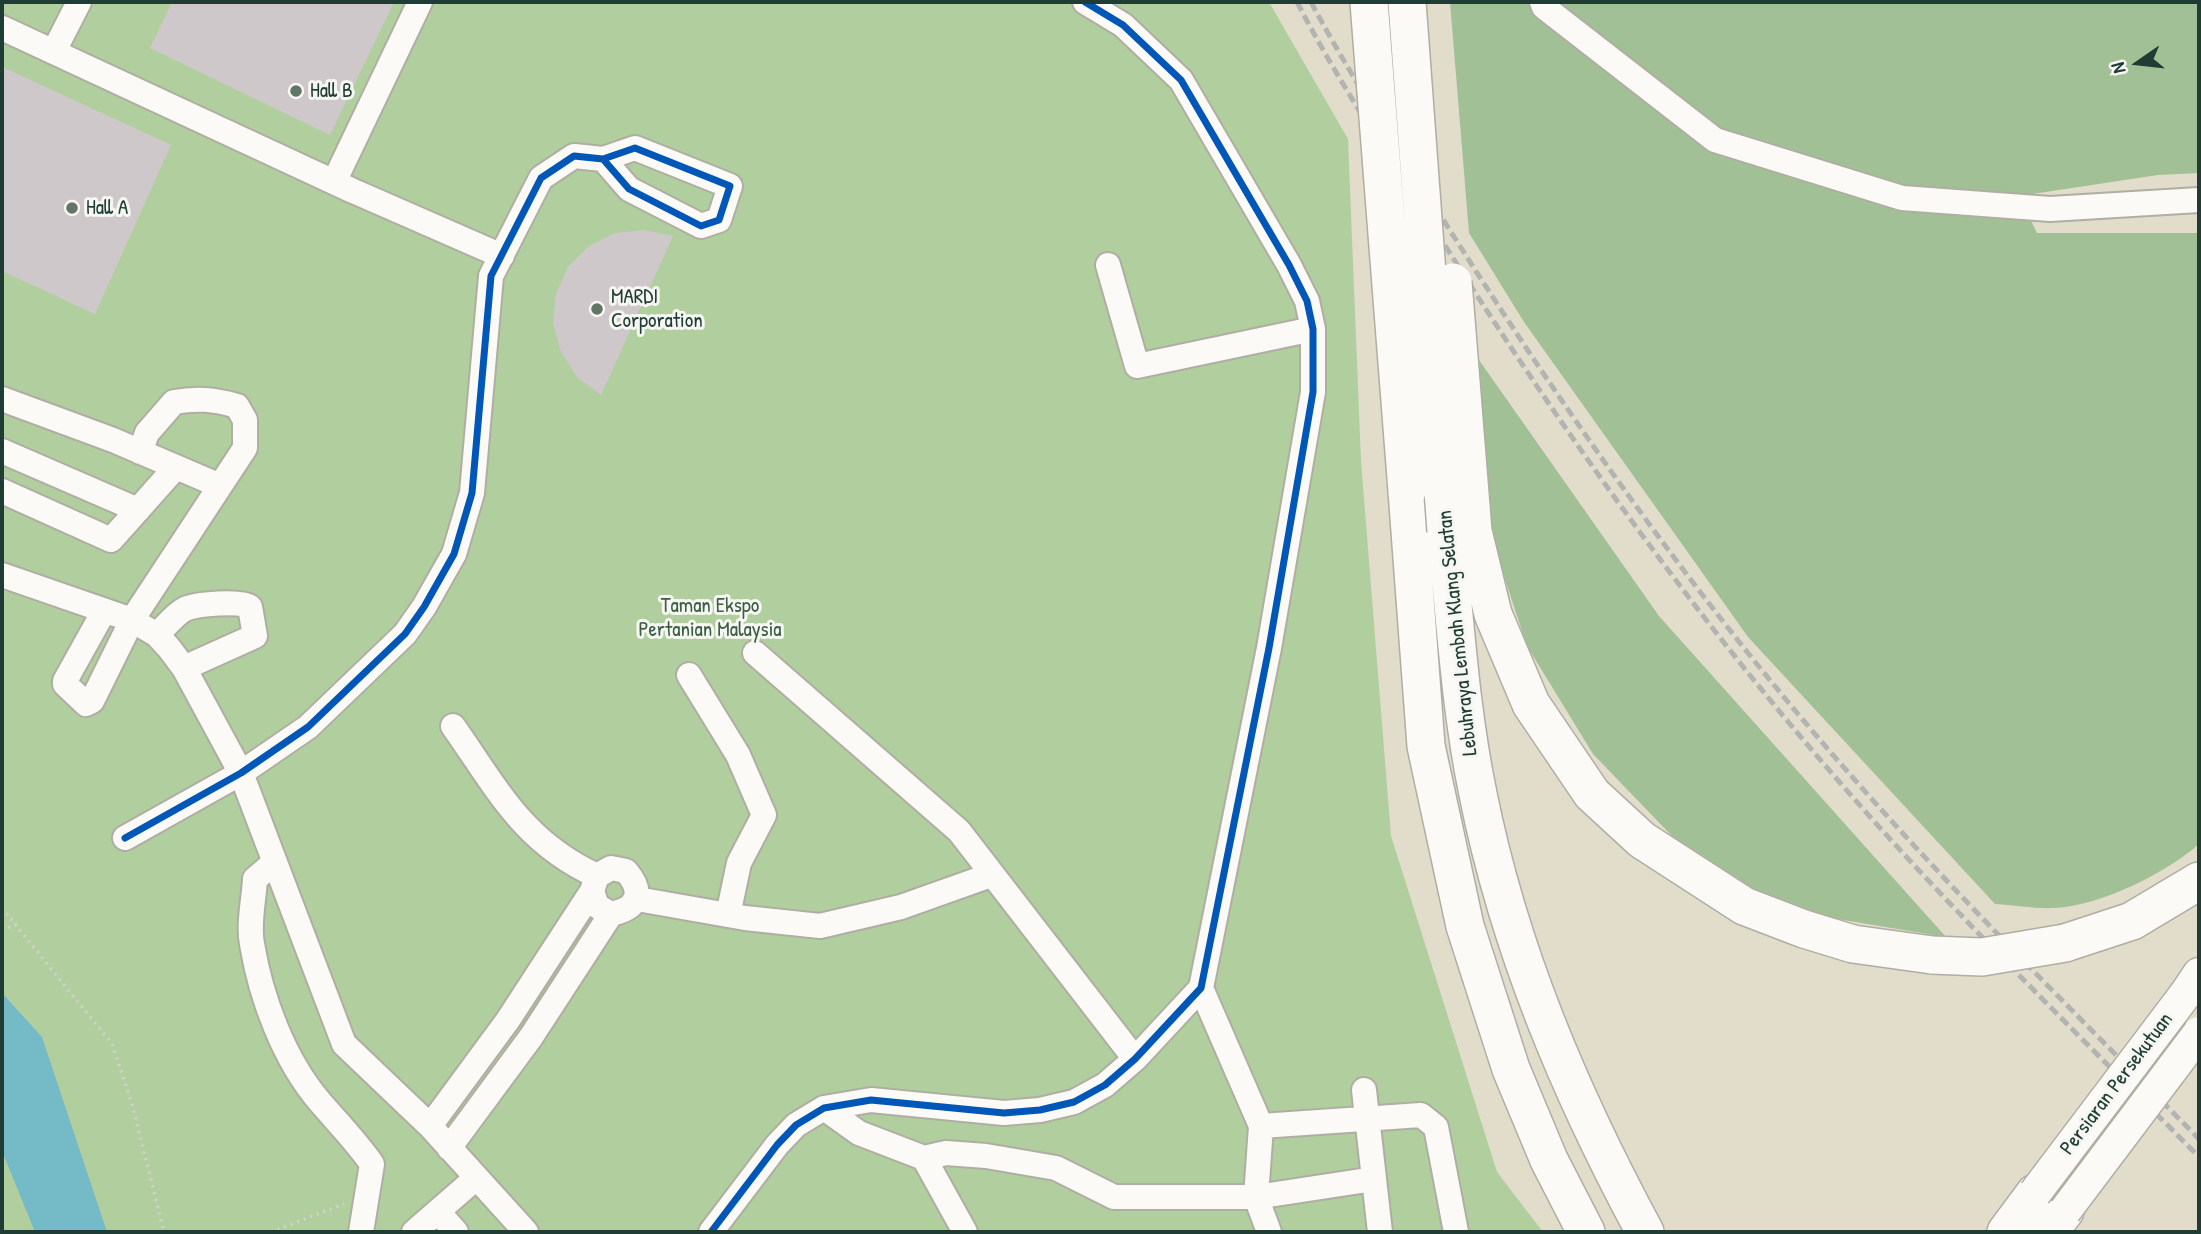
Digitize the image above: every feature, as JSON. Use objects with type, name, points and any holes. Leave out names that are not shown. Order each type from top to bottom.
[{"type":"highway","name":"Lebuhraya Lembah Klang Selatan","points":[[1369,2],[1426,746],[1465,926],[1511,1069],[1549,1160],[1586,1232]]},
{"type":"highway","name":"Lebuhraya Lembah Klang Selatan","points":[[1407,2],[1460,531],[1470,748],[1506,912],[1521,959],[1577,1096],[1645,1232]]},
{"type":"highway","points":[[1430,2],[1460,531],[1531,704],[1592,794],[1642,840],[1744,906],[1804,929],[1853,943],[1932,956],[1982,957],[2065,943],[2132,921],[2199,881]]},
{"type":"highway","points":[[2006,1232],[2052,1217]]},
{"type":"main road","name":"Persiaran Persekutuan","points":[[2052,1217],[2193,983]]},
{"type":"main road","name":"Persiaran Persekutuan","points":[[2052,1217],[2199,1033]]},
{"type":"street","points":[[54,51],[79,2]]},
{"type":"street","points":[[334,182],[420,2]]},
{"type":"street","points":[[711,1232],[776,1145],[796,1125],[824,1108],[870,1100],[1004,1113],[1040,1110],[1073,1102],[1105,1085],[1135,1059],[1200,988],[1269,648],[1313,392],[1312,329],[1307,301],[1289,265],[1181,80],[1123,25],[1085,2]]},
{"type":"street","points":[[1542,2],[1715,140],[1888,194],[1902,198],[2050,209],[2199,200]]},
{"type":"street","points":[[2,27],[334,182],[502,256]]},
{"type":"street","points":[[125,838],[241,774],[308,727],[405,634],[454,554],[472,493],[491,276],[541,178],[574,156],[603,159],[635,148],[730,186],[719,220],[701,226],[629,190],[603,159]]},
{"type":"street","points":[[1108,265],[1137,366],[1312,329]]},
{"type":"street","points":[[104,611],[65,681],[86,704],[92,701],[132,620],[218,485],[246,448],[245,420],[237,406],[198,398],[174,402],[147,433],[140,452]]},
{"type":"street","points":[[2,399],[218,485]]},
{"type":"street","points":[[2,451],[138,510]]},
{"type":"street","points":[[2,491],[111,540],[176,467]]},
{"type":"street","points":[[2,575],[132,620],[157,635],[184,668],[241,774],[344,1044],[430,1126],[526,1232]]},
{"type":"street","points":[[157,635],[183,610],[195,606],[241,603],[250,607],[255,636],[184,668]]},
{"type":"street","points":[[755,653],[959,831],[1135,1059]]},
{"type":"street","points":[[689,676],[738,755],[764,815],[739,863],[728,915]]},
{"type":"street","points":[[430,1126],[508,1020],[595,883],[611,868],[626,870],[637,883],[637,899],[627,911],[611,914],[597,905],[595,883],[523,826],[453,726]]},
{"type":"street","points":[[275,862],[255,879],[251,942],[268,1006],[293,1064],[319,1102],[354,1136],[372,1164],[361,1232]]},
{"type":"street","points":[[637,899],[728,915],[820,926],[901,907],[991,874]]},
{"type":"street","points":[[449,1148],[531,1037],[611,914]]},
{"type":"street","points":[[1200,988],[1261,1126],[1256,1197],[1269,1232]]},
{"type":"street","points":[[508,1020],[531,1037]]},
{"type":"street","points":[[1364,1090],[1380,1232]]},
{"type":"street","points":[[824,1108],[859,1133],[924,1158],[946,1153],[986,1156],[1056,1168],[1114,1196],[1128,1198],[1256,1197],[1374,1179]]},
{"type":"street","points":[[1261,1126],[1421,1115],[1436,1127],[1456,1232]]},
{"type":"street","points":[[924,1158],[965,1232]]},
{"type":"street","points":[[414,1232],[476,1178]]},
{"type":"street","points":[[439,1213],[456,1232]]},
{"type":"path","points":[[2,908],[112,1044],[132,1104],[164,1232]]},
{"type":"path","points":[[2,931],[15,924]]},
{"type":"path","points":[[271,1232],[297,1219],[369,1195]]},
{"type":"green space","name":"Taman Ekspo Pertanian Malaysia","points":[[2,2],[1269,2],[1348,139],[1361,461],[1391,836],[1497,1172],[1543,1232],[2,1232]]},
{"type":"green space","points":[[1450,2],[2199,2],[2199,173],[2158,175],[2019,196],[2037,233],[2199,233],[2199,844],[2151,876],[2112,895],[2092,901],[2055,908],[1995,904],[1748,637],[1524,322],[1469,233]]},
{"type":"green space","points":[[1479,360],[1659,616],[1946,937],[1831,918],[1754,889],[1672,836],[1593,754],[1527,646],[1491,537]]},
{"type":"water","points":[[2,993],[42,1037],[107,1232],[35,1232],[2,1151]]},
{"type":"building","name":"Hall B","points":[[172,2],[394,2],[330,135],[150,48]]},
{"type":"building","name":"Hall A","points":[[2,67],[171,145],[95,314],[2,271]]},
{"type":"building","name":"MARDI Corporation","points":[[644,230],[673,236],[601,395],[577,377],[561,352],[553,324],[556,294],[568,267],[589,246],[615,233]]},
{"type":"railway","points":[[1297,2],[1365,120],[1484,307],[1578,446],[1729,649],[1879,827],[2014,970],[2199,1157]]},
{"type":"railway","points":[[1311,2],[1379,118],[1496,302],[1590,441],[1688,577],[1847,771],[2020,958],[2199,1139]]},
{"type":"cycle path","points":[[711,1232],[777,1145],[796,1125],[824,1108],[871,1100],[1004,1113],[1040,1110],[1074,1102],[1105,1085],[1135,1059],[1201,988],[1269,648],[1313,392],[1313,329],[1307,301],[1289,265],[1181,80],[1123,25],[1085,2]]},
{"type":"cycle path","points":[[125,838],[241,773],[308,727],[405,634],[424,607],[454,554],[472,493],[491,276],[541,178],[574,156],[603,159],[629,189],[701,226],[719,220],[730,186],[635,148],[603,159]]},
{"type":"place","name":"Hall B","points":[[296,91]]},
{"type":"place","name":"Hall A","points":[[72,208]]},
{"type":"place","name":"MARDI Corporation","points":[[597,309]]}]
